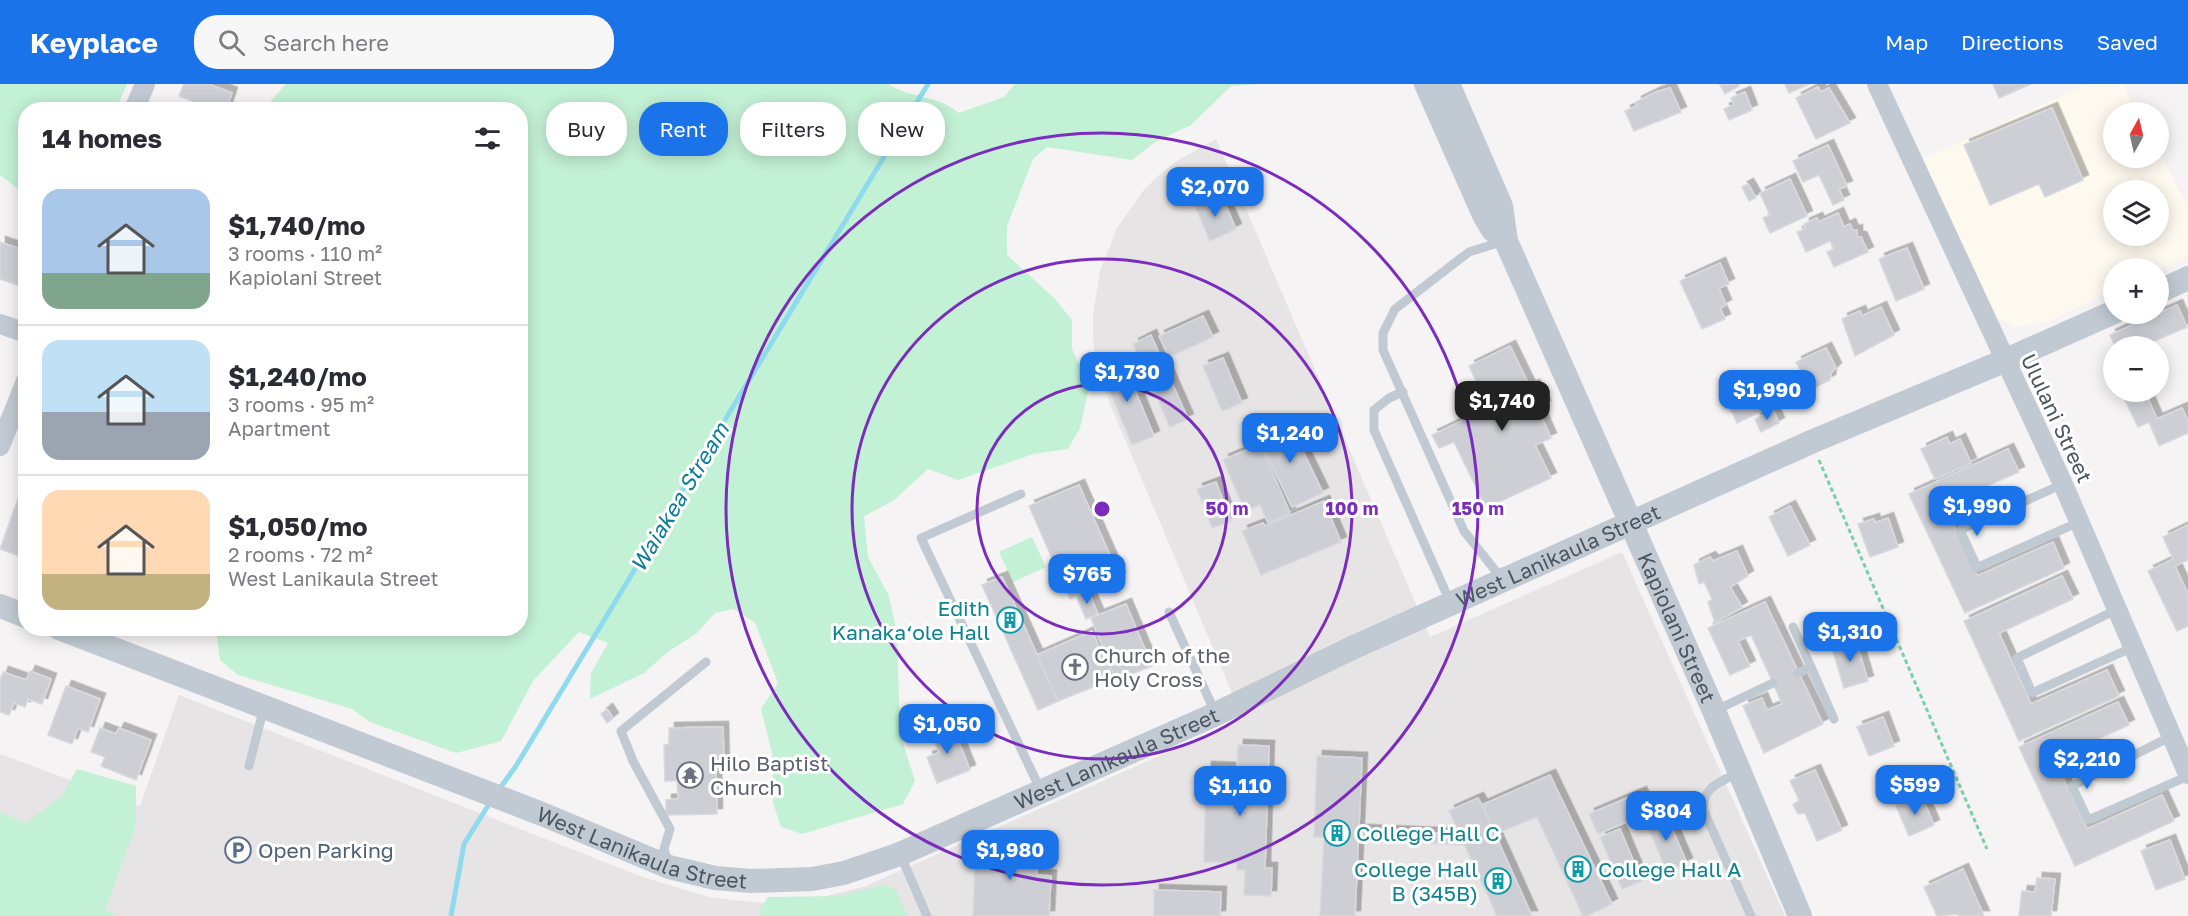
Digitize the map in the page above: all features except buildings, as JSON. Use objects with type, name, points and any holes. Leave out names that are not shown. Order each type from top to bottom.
[{"type":"street","points":[[137,102],[145,84]]},
{"type":"street","name":"Kapiolani Street","points":[[1426,84],[1484,216],[1493,230],[1506,241]]},
{"type":"street","name":"Kapiolani Street","points":[[1448,84],[1502,206],[1506,241],[1714,711],[1800,916]]},
{"type":"street","name":"Ululani Street","points":[[1877,84],[2062,484],[2188,775]]},
{"type":"street","points":[[2169,287],[2188,278]]},
{"type":"street","name":"West Lanikaula Street","points":[[80,636],[542,814],[669,867],[715,878],[782,882],[843,873],[900,854],[1216,714],[1451,604],[1811,442],[2103,317]]},
{"type":"street","points":[[0,324],[18,330]]},
{"type":"street","points":[[0,446],[18,401]]},
{"type":"street","points":[[0,606],[18,613]]},
{"type":"lane","points":[[1504,581],[1464,531],[1383,350],[1383,333],[1395,309],[1469,252],[1506,241]]},
{"type":"lane","points":[[1403,392],[1389,398],[1374,410],[1374,430],[1451,604]]},
{"type":"lane","points":[[2062,484],[1960,530],[1976,568],[2079,522]]},
{"type":"lane","points":[[1021,494],[921,538],[1041,790]]},
{"type":"lane","points":[[2116,610],[2017,658],[2032,693],[2133,647]]},
{"type":"lane","points":[[1169,612],[1216,714]]},
{"type":"lane","points":[[1792,627],[1834,719]]},
{"type":"lane","points":[[669,867],[664,849],[670,829],[633,761],[621,731],[706,662]]},
{"type":"lane","points":[[1798,673],[1811,667]]},
{"type":"lane","points":[[1714,711],[1773,683]]},
{"type":"lane","points":[[249,766],[264,707]]},
{"type":"lane","points":[[2170,737],[2072,786],[2088,820],[2188,775]]},
{"type":"lane","points":[[1739,773],[1710,788],[1704,798],[1703,809],[1751,916]]},
{"type":"lane","points":[[900,854],[927,916]]},
{"type":"path","points":[[1811,442],[1987,849]]},
{"type":"shaded area","points":[[2088,84],[2122,84],[2132,102],[2103,102],[2103,168],[2167,168],[2188,208],[2188,255],[2169,264],[2169,258],[2103,258],[2103,295],[2047,322],[2015,327],[1993,315],[1920,160]]},
{"type":"shaded area","points":[[1216,139],[1430,637],[1622,552],[1785,916],[0,916],[0,754],[140,806],[179,695],[640,876],[708,897],[761,903],[814,899],[863,887],[1243,719],[1110,404],[1096,361],[1093,338],[1093,315],[1100,271],[1117,228],[1143,191],[1159,175],[1177,161]]},
{"type":"green space","points":[[0,84],[127,84],[119,102],[18,102],[18,189],[0,175]]},
{"type":"green space","points":[[286,84],[888,84],[940,102],[858,102],[858,156],[945,156],[945,104],[959,113],[1004,97],[1015,84],[1258,84],[1231,86],[1191,125],[1155,142],[1132,160],[1047,147],[1033,159],[1007,226],[1007,255],[1055,299],[1072,320],[1072,349],[1089,387],[1080,428],[1068,449],[1033,454],[958,480],[928,469],[893,501],[864,516],[868,557],[889,596],[897,633],[900,733],[915,781],[903,804],[802,834],[781,827],[773,803],[772,752],[761,709],[778,683],[755,623],[734,609],[715,613],[696,634],[669,651],[644,673],[590,699],[591,673],[608,643],[579,632],[533,681],[501,741],[456,753],[370,722],[352,709],[238,675],[220,660],[217,636],[528,636],[528,102],[270,102]]},
{"type":"green space","points":[[1032,537],[1046,567],[1013,582],[999,552]]},
{"type":"green space","points":[[77,769],[136,786],[136,825],[105,910],[119,916],[0,916],[0,812],[26,823],[62,796]]},
{"type":"green space","points":[[885,884],[896,890],[907,916],[760,916],[760,909],[768,897],[840,896]]},
{"type":"waterway","name":"Waiakea Stream","points":[[498,791],[516,766],[928,84]]},
{"type":"waterway","name":"Waiakea Stream","points":[[451,916],[464,844],[491,801]]},
{"type":"place","name":"Edith Kanaka‘ole Hall","points":[[1010,620]]},
{"type":"place","name":"Church of the Holy Cross","points":[[1075,667]]},
{"type":"place","name":"Hilo Baptist Church","points":[[690,775]]},
{"type":"place","name":"College Hall C","points":[[1337,833]]},
{"type":"place","name":"Open Parking","points":[[238,850]]},
{"type":"place","name":"College Hall A","points":[[1578,869]]},
{"type":"place","name":"College Hall B (345B)","points":[[1498,881]]}]
